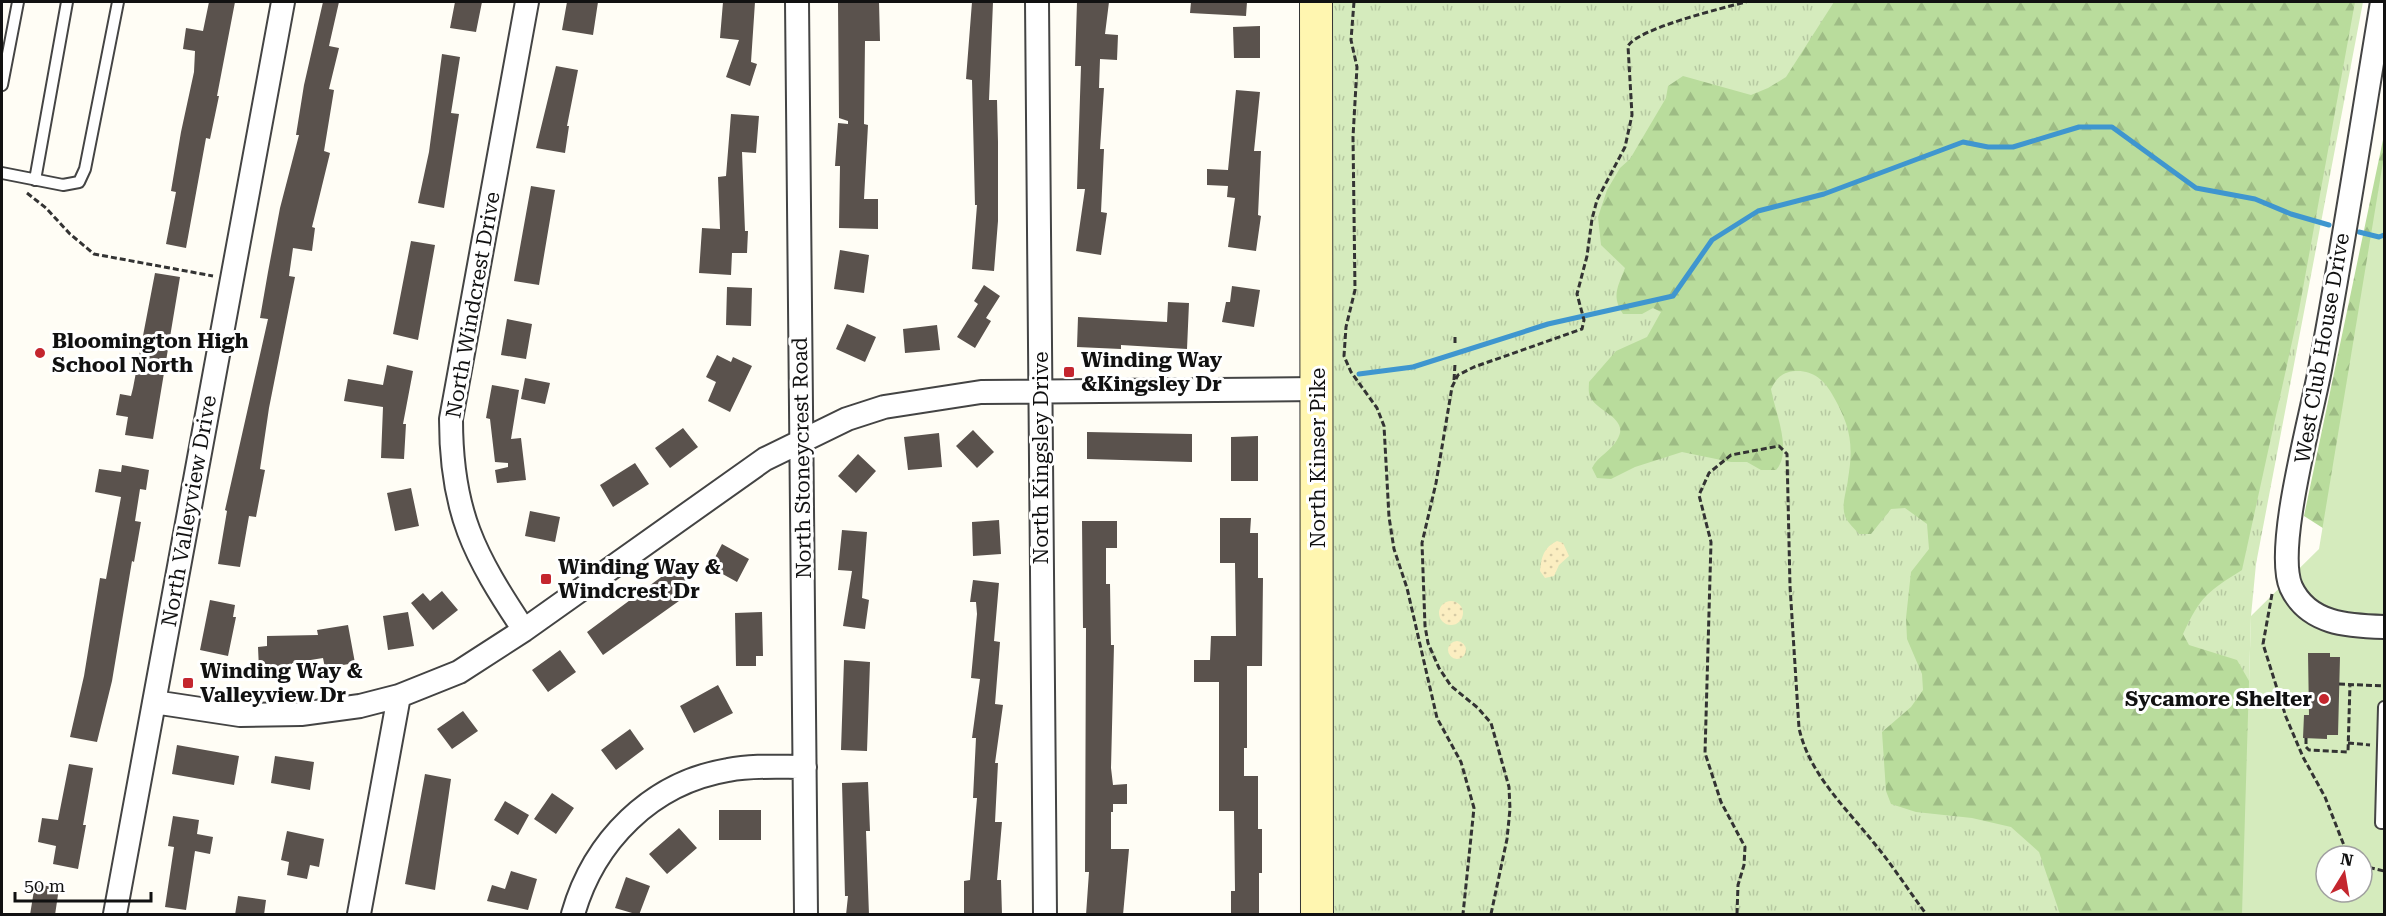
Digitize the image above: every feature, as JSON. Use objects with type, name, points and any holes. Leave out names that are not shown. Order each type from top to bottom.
[{"type":"street","name":"North Valleyview Drive","points":[[115,915],[283,2]]},
{"type":"street","name":"North Windcrest Drive","points":[[524,630],[493,584],[471,541],[457,498],[451,448],[456,389],[527,2]]},
{"type":"street","name":"North Stoneycrest Road","points":[[797,2],[807,915]]},
{"type":"street","name":"North Kingsley Drive","points":[[1037,2],[1045,915]]},
{"type":"street","name":"North Kinser Pike","points":[[1317,2],[1317,915]]},
{"type":"street","name":"West Club House Drive","points":[[2382,2],[2321,364],[2292,508],[2286,551],[2291,586],[2303,605],[2317,617],[2345,625],[2385,627]]},
{"type":"street","points":[[154,702],[210,712],[268,716],[349,708],[399,696],[459,672],[524,630],[736,478],[801,439],[847,418],[916,400],[981,392],[1318,389]]},
{"type":"street","points":[[359,915],[399,696]]},
{"type":"street","points":[[573,915],[587,874],[601,852],[627,821],[666,791],[727,770],[806,767]]},
{"type":"lane","points":[[2,85],[18,2]]},
{"type":"lane","points":[[35,180],[67,2]]},
{"type":"lane","points":[[2,173],[73,186],[82,178],[118,2]]},
{"type":"lane","points":[[2385,707],[2381,823],[2385,823]]},
{"type":"path","points":[[1354,2],[1351,40],[1357,67],[1353,137],[1355,290],[1344,348],[1351,372],[1377,408],[1384,426],[1390,525],[1437,718],[1461,762],[1474,808],[1463,915]]},
{"type":"path","points":[[1454,381],[1458,375],[1474,368],[1582,329],[1584,320],[1578,285],[1587,256],[1592,219],[1598,200],[1625,147],[1629,127],[1632,103],[1628,46],[1635,38],[1645,33],[1697,15],[1746,2]]},
{"type":"path","points":[[17,191],[25,192],[46,208],[94,254],[232,279]]},
{"type":"path","points":[[1455,336],[1455,344]]},
{"type":"path","points":[[1455,364],[1454,381],[1422,543],[1426,634],[1439,668],[1451,686],[1478,708],[1491,723],[1509,787],[1510,809],[1507,839],[1491,915]]},
{"type":"path","points":[[1737,915],[1738,885],[1744,865],[1744,847],[1721,802],[1706,753],[1711,548],[1699,495],[1709,473],[1731,454],[1779,446],[1787,454],[1791,608],[1799,729],[1802,743],[1807,756],[1824,781],[1876,845],[1926,915]]},
{"type":"path","points":[[1418,635],[1426,634]]},
{"type":"path","points":[[2339,684],[2385,686]]},
{"type":"path","points":[[2306,738],[2306,747],[2309,750],[2348,752],[2350,684]]},
{"type":"path","points":[[2348,743],[2383,745]]},
{"type":"green space","points":[[1328,2],[2363,2],[2256,564],[2251,616],[2242,914],[1330,914]]},
{"type":"green space","points":[[1834,2],[2355,2],[2299,310],[2242,570],[2206,596],[2183,634],[2189,645],[2237,660],[2284,742],[2322,844],[2314,844],[2314,904],[2328,904],[2328,914],[2060,914],[2039,852],[2011,827],[1972,818],[1916,812],[1891,804],[1886,791],[1882,732],[1911,707],[1923,690],[1922,674],[1907,639],[1906,618],[1911,572],[1929,549],[1927,524],[1905,508],[1891,509],[1871,534],[1859,534],[1847,521],[1844,507],[1851,455],[1847,425],[1829,389],[1813,374],[1795,371],[1784,374],[1778,378],[1771,389],[1783,443],[1781,462],[1776,470],[1761,470],[1747,462],[1731,462],[1682,452],[1635,467],[1611,479],[1597,478],[1592,468],[1617,440],[1620,426],[1593,402],[1589,382],[1616,351],[1647,337],[1661,312],[1653,308],[1642,314],[1623,314],[1619,308],[1617,291],[1625,268],[1601,245],[1598,217],[1607,190],[1620,168],[1630,159],[1666,98],[1668,86],[1683,76],[1751,95],[1786,77]]},
{"type":"green space","points":[[2384,135],[2384,567],[2304,516]]},
{"type":"green space","points":[[2384,156],[2384,914],[2242,914],[2251,616],[2319,549]]},
{"type":"sand","points":[[1557,541],[1563,543],[1569,556],[1559,565],[1554,576],[1545,578],[1540,571],[1542,557],[1546,549]]},
{"type":"sand","points":[[1451,601],[1459,605],[1463,613],[1459,621],[1451,625],[1443,621],[1439,613],[1443,605]]},
{"type":"sand","points":[[1453,641],[1461,641],[1466,646],[1464,657],[1453,659],[1448,654],[1448,646]]},
{"type":"building","points":[[209,2],[235,2],[217,96],[219,96],[210,139],[206,138],[186,248],[166,244],[176,192],[171,191],[194,72],[195,51],[183,49],[186,28],[203,31]]},
{"type":"building","points":[[323,2],[339,2],[329,46],[339,48],[329,89],[334,90],[324,151],[330,153],[312,227],[315,228],[312,251],[293,248],[289,276],[295,277],[269,408],[260,469],[265,470],[256,517],[249,516],[240,567],[218,564],[227,511],[225,510],[268,319],[260,318],[268,272],[280,208],[299,135],[296,135],[304,85]]},
{"type":"building","points":[[455,2],[482,2],[476,32],[450,28]]},
{"type":"building","points":[[567,2],[598,2],[593,35],[562,30]]},
{"type":"building","points":[[723,2],[755,2],[751,62],[757,64],[750,86],[726,77],[739,40],[720,38]]},
{"type":"building","points":[[879,2],[880,41],[865,41],[864,124],[868,125],[864,199],[878,199],[878,229],[839,228],[840,166],[835,166],[838,123],[848,124],[848,121],[839,118],[838,3]]},
{"type":"building","points":[[972,2],[993,2],[989,100],[997,100],[998,142],[998,221],[994,271],[972,269],[977,205],[975,205],[972,80],[966,79]]},
{"type":"building","points":[[1077,2],[1109,2],[1105,34],[1118,35],[1117,60],[1100,59],[1099,88],[1104,88],[1100,149],[1104,149],[1101,212],[1107,213],[1101,255],[1076,251],[1085,189],[1077,189],[1081,66],[1075,66]]},
{"type":"building","points":[[1191,2],[1247,2],[1246,16],[1190,13]]},
{"type":"building","points":[[1260,26],[1260,58],[1234,58],[1233,27]]},
{"type":"building","points":[[442,54],[460,57],[451,113],[459,114],[444,208],[418,203],[429,152]]},
{"type":"building","points":[[556,66],[578,70],[567,126],[569,126],[565,153],[536,148]]},
{"type":"building","points":[[1236,90],[1260,92],[1254,151],[1261,151],[1258,215],[1261,216],[1256,251],[1228,247],[1235,198],[1227,197],[1228,186],[1207,185],[1207,169],[1228,170]]},
{"type":"building","points":[[731,114],[759,116],[756,153],[742,152],[745,231],[748,231],[747,253],[732,253],[731,275],[699,273],[702,228],[720,229],[718,177],[726,176]]},
{"type":"building","points":[[531,186],[555,190],[539,285],[514,281]]},
{"type":"building","points":[[411,241],[435,245],[418,340],[393,334]]},
{"type":"building","points":[[840,250],[869,255],[864,293],[834,289]]},
{"type":"building","points":[[155,273],[180,277],[153,439],[125,435],[128,417],[116,415],[120,394],[131,396]]},
{"type":"building","points":[[984,285],[1000,296],[986,318],[991,321],[975,348],[957,337],[978,304],[974,301]]},
{"type":"building","points":[[1232,286],[1260,290],[1254,327],[1222,322],[1226,302],[1230,302]]},
{"type":"building","points":[[727,287],[752,288],[751,326],[726,325]]},
{"type":"building","points":[[1168,302],[1189,303],[1187,349],[1121,345],[1121,349],[1077,347],[1078,317],[1167,322]]},
{"type":"building","points":[[507,319],[532,324],[526,359],[501,355]]},
{"type":"building","points":[[847,324],[876,337],[865,362],[836,349]]},
{"type":"building","points":[[937,325],[940,350],[905,353],[903,329]]},
{"type":"building","points":[[717,355],[731,362],[733,357],[752,366],[730,412],[708,401],[716,382],[706,377]]},
{"type":"building","points":[[387,365],[413,371],[403,424],[406,424],[404,459],[381,458],[383,407],[344,401],[348,379],[383,385]]},
{"type":"building","points":[[525,378],[550,383],[545,404],[521,399]]},
{"type":"building","points":[[492,385],[519,390],[511,439],[521,438],[526,480],[497,483],[495,470],[508,467],[508,463],[495,462],[490,419],[486,418]]},
{"type":"building","points":[[683,428],[698,447],[670,468],[655,448]]},
{"type":"building","points":[[973,430],[994,452],[977,468],[956,446]]},
{"type":"building","points":[[1087,432],[1192,434],[1192,462],[1087,459]]},
{"type":"building","points":[[939,433],[942,467],[908,470],[904,437]]},
{"type":"building","points":[[1258,436],[1258,481],[1231,481],[1231,437]]},
{"type":"building","points":[[858,454],[876,471],[856,493],[838,476]]},
{"type":"building","points":[[635,463],[649,484],[613,507],[600,485]]},
{"type":"building","points":[[122,465],[149,470],[146,490],[140,489],[135,521],[141,522],[134,562],[132,561],[112,681],[97,742],[70,737],[84,676],[100,578],[106,579],[121,497],[95,492],[99,469],[121,472]]},
{"type":"building","points":[[411,488],[419,526],[395,531],[387,493]]},
{"type":"building","points":[[530,511],[560,517],[555,542],[525,536]]},
{"type":"building","points":[[1220,518],[1251,518],[1250,533],[1258,533],[1258,578],[1263,578],[1262,666],[1247,666],[1247,748],[1244,748],[1244,776],[1258,776],[1258,829],[1262,829],[1259,915],[1231,915],[1231,891],[1235,891],[1234,811],[1219,811],[1219,682],[1194,682],[1194,660],[1210,660],[1211,636],[1236,636],[1235,563],[1220,563]]},
{"type":"building","points":[[999,520],[1001,554],[973,556],[972,522]]},
{"type":"building","points":[[1082,521],[1117,521],[1117,548],[1106,548],[1106,584],[1110,584],[1111,645],[1114,645],[1111,768],[1113,785],[1127,784],[1127,804],[1113,804],[1113,812],[1111,812],[1111,849],[1129,849],[1123,915],[1086,915],[1089,872],[1085,872],[1086,628],[1083,628]]},
{"type":"building","points":[[842,530],[867,532],[862,598],[869,600],[865,629],[843,626],[852,571],[838,570]]},
{"type":"building","points":[[722,544],[749,559],[737,582],[710,567]]},
{"type":"building","points":[[676,566],[693,591],[603,655],[587,632]]},
{"type":"building","points":[[973,580],[999,583],[994,641],[1000,642],[995,704],[1003,705],[995,763],[998,763],[995,822],[1002,822],[997,880],[1001,880],[1002,915],[964,915],[964,881],[970,880],[977,798],[973,798],[976,738],[972,738],[980,679],[971,678],[977,614],[976,602],[970,602]]},
{"type":"building","points":[[442,591],[458,610],[433,630],[411,603],[423,593],[430,601]]},
{"type":"building","points":[[210,600],[235,605],[233,617],[236,617],[228,656],[200,650]]},
{"type":"building","points":[[408,612],[414,646],[388,650],[383,616]]},
{"type":"building","points":[[762,612],[763,656],[756,656],[756,666],[736,666],[735,613]]},
{"type":"building","points":[[348,625],[355,663],[325,668],[323,658],[292,663],[292,668],[259,669],[258,647],[267,646],[267,636],[318,635],[317,630]]},
{"type":"building","points":[[560,650],[576,672],[548,692],[532,670]]},
{"type":"building","name":"Sycamore Shelter","points":[[2308,653],[2330,653],[2330,657],[2340,657],[2338,735],[2327,735],[2327,739],[2303,738],[2304,715],[2309,715]]},
{"type":"building","points":[[844,660],[870,662],[867,751],[841,750]]},
{"type":"building","points":[[718,685],[733,713],[694,733],[680,706]]},
{"type":"building","points":[[463,711],[478,731],[452,749],[437,729]]},
{"type":"building","points":[[630,729],[644,749],[616,770],[601,750]]},
{"type":"building","points":[[177,745],[239,756],[234,785],[172,774]]},
{"type":"building","points":[[275,756],[314,762],[310,790],[271,783]]},
{"type":"building","points":[[69,764],[93,768],[78,869],[53,864],[56,846],[38,842],[42,818],[58,820]]},
{"type":"building","points":[[425,774],[451,779],[435,890],[405,884]]},
{"type":"building","points":[[868,782],[870,831],[866,831],[869,915],[846,915],[848,896],[845,896],[842,783]]},
{"type":"building","points":[[552,793],[574,808],[556,834],[534,819]]},
{"type":"building","points":[[505,801],[529,815],[518,835],[494,820]]},
{"type":"building","points":[[719,810],[761,810],[761,840],[719,840]]},
{"type":"building","points":[[173,816],[199,820],[197,834],[213,837],[210,854],[195,851],[186,910],[165,907],[174,847],[168,846]]},
{"type":"building","points":[[679,828],[697,848],[667,874],[649,854]]},
{"type":"building","points":[[287,831],[324,839],[319,867],[310,865],[307,879],[287,875],[289,862],[281,860]]},
{"type":"building","points":[[511,871],[537,879],[528,910],[487,901],[492,885],[505,889]]},
{"type":"building","points":[[626,877],[650,886],[639,915],[615,908]]},
{"type":"building","points":[[35,884],[59,888],[55,915],[30,915]]},
{"type":"building","points":[[238,896],[266,900],[264,915],[235,915]]},
{"type":"waterway","points":[[1359,374],[1413,367],[1548,324],[1673,296],[1712,240],[1758,211],[1824,194],[1963,142],[1988,147],[2013,147],[2079,127],[2112,127],[2196,188],[2255,199],[2291,214],[2329,225]]},
{"type":"waterway","points":[[2359,232],[2379,237],[2384,235]]},
{"type":"place","name":"Bloomington High School North","points":[[40,353]]},
{"type":"place","name":"Winding Way &Kingsley Dr","points":[[1069,372]]},
{"type":"place","name":"Winding Way & Windcrest Dr","points":[[546,579]]},
{"type":"place","name":"Winding Way & Valleyview Dr","points":[[188,683]]},
{"type":"place","name":"Sycamore Shelter","points":[[2324,699]]}]
